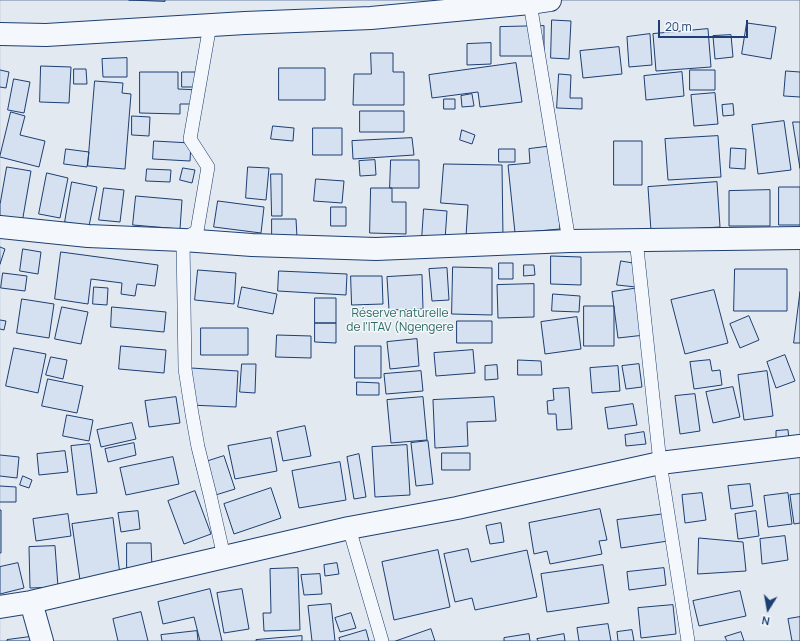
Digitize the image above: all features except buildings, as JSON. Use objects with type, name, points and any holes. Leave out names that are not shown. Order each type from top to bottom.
[{"type":"street","points":[[0,34],[46,35],[210,25],[371,9],[540,2]]},
{"type":"street","points":[[0,227],[88,236],[183,240],[252,245],[376,249],[636,239],[800,238]]},
{"type":"street","points":[[0,607],[31,602],[349,528],[457,508],[660,463],[800,446]]},
{"type":"street","points":[[31,602],[42,641]]},
{"type":"lane","points":[[540,2],[569,241]]},
{"type":"lane","points":[[210,25],[190,139],[208,168],[197,231],[183,240],[185,369],[198,447],[224,557]]},
{"type":"lane","points":[[636,239],[660,463],[688,641]]},
{"type":"lane","points":[[349,528],[382,641]]},
{"type":"green space","name":"Réserve naturelle de l'ITAV (Ngengere","points":[[0,0],[800,0],[800,641],[0,641]]}]
